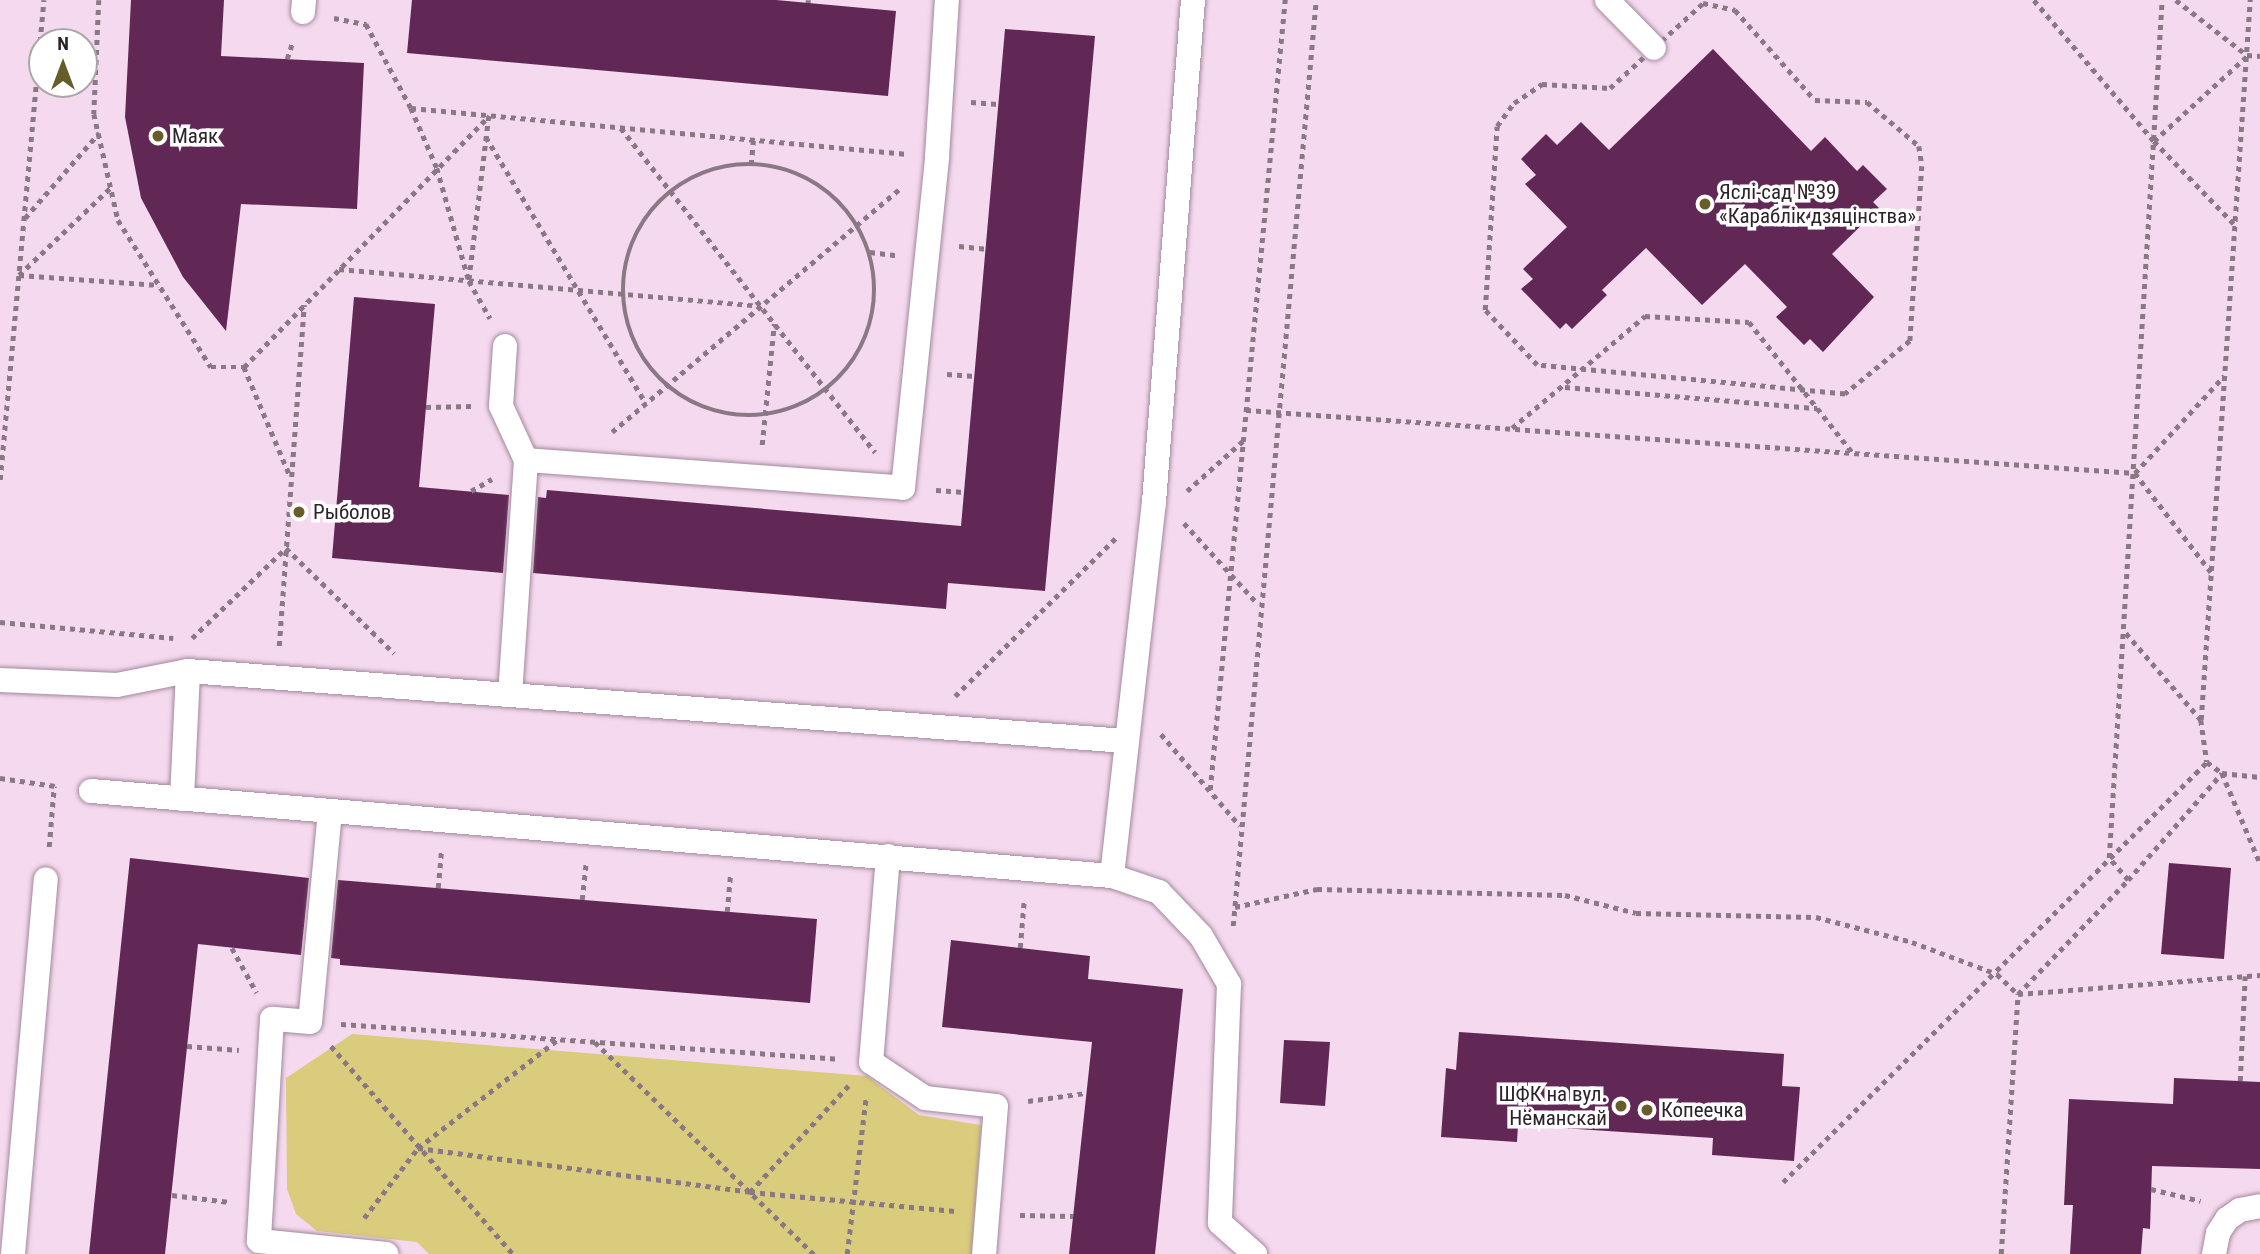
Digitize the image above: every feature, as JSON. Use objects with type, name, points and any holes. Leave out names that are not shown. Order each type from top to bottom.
[{"type":"lane","points":[[526,460],[903,488],[937,157],[947,0]]},
{"type":"lane","points":[[1112,876],[1129,697],[1154,502],[1193,0]]},
{"type":"lane","points":[[1607,0],[1654,48]]},
{"type":"lane","points":[[505,346],[501,406],[526,460],[510,695]]},
{"type":"lane","points":[[0,680],[117,685],[188,671],[1125,741]]},
{"type":"lane","points":[[182,799],[188,671]]},
{"type":"lane","points":[[91,791],[1112,876],[1159,892],[1201,936],[1229,984],[1220,1223],[1255,1254]]},
{"type":"lane","points":[[330,811],[310,1022],[272,1019],[259,1241],[386,1254]]},
{"type":"lane","points":[[888,856],[870,1062],[925,1098],[996,1106],[984,1254]]},
{"type":"lane","points":[[13,1254],[46,879]]},
{"type":"lane","points":[[2214,1254],[2218,1233],[2250,1208]]},
{"type":"path","points":[[0,480],[44,0]]},
{"type":"path","points":[[99,0],[94,40],[99,133],[118,220],[211,367],[244,367],[489,116]]},
{"type":"path","points":[[1210,790],[1285,0]]},
{"type":"path","points":[[1233,932],[1259,605],[1280,412],[1316,0]]},
{"type":"path","points":[[2034,0],[2154,141],[2236,226]]},
{"type":"path","points":[[2129,880],[2109,858],[2135,473],[2162,0]]},
{"type":"path","points":[[2176,0],[2247,55],[2260,56]]},
{"type":"path","points":[[2250,0],[2201,720],[2207,762],[2222,774],[2260,863]]},
{"type":"path","points":[[1703,3],[1735,9],[1815,100],[1867,102],[1919,146],[1922,166],[1910,341],[1845,394],[1583,371],[1537,365],[1485,310],[1497,126],[1514,103],[1542,84],[1610,88],[1703,3]]},
{"type":"path","points":[[304,6],[366,24],[411,108],[438,168],[469,281],[505,346]]},
{"type":"path","points":[[2154,141],[2247,55]]},
{"type":"path","points":[[411,108],[937,157]]},
{"type":"path","points":[[469,281],[489,116]]},
{"type":"path","points":[[620,127],[903,488]]},
{"type":"path","points":[[24,219],[99,133]]},
{"type":"path","points":[[486,137],[646,403]]},
{"type":"path","points":[[751,164],[753,140]]},
{"type":"path","points":[[574,464],[937,157]]},
{"type":"path","points":[[751,164],[806,177],[835,197],[858,225],[872,259],[876,295],[871,319],[852,364],[826,390],[797,408],[765,416],[729,415],[695,405],[666,387],[643,360],[628,329],[622,294],[634,237],[649,212],[670,191],[701,173],[751,164]]},
{"type":"path","points":[[19,275],[111,187]]},
{"type":"path","points":[[338,269],[761,306]]},
{"type":"path","points":[[19,275],[159,285]]},
{"type":"path","points":[[276,678],[304,305]]},
{"type":"path","points":[[1512,428],[1564,387],[1645,316],[1749,322],[1853,453]]},
{"type":"path","points":[[759,477],[774,324]]},
{"type":"path","points":[[244,367],[291,479]]},
{"type":"path","points":[[2135,473],[2225,375]]},
{"type":"path","points":[[1564,387],[1818,408]]},
{"type":"path","points":[[426,407],[501,406]]},
{"type":"path","points":[[1246,410],[2135,473],[2211,572]]},
{"type":"path","points":[[924,726],[1154,502],[1176,501],[1244,440]]},
{"type":"path","points":[[1154,502],[1173,511],[1230,570],[1259,605]]},
{"type":"path","points":[[0,622],[190,640],[286,548]]},
{"type":"path","points":[[286,548],[430,689]]},
{"type":"path","points":[[2125,632],[2201,720]]},
{"type":"path","points":[[1129,697],[1241,826]]},
{"type":"path","points":[[1783,1182],[1997,974],[2207,762]]},
{"type":"path","points":[[2222,774],[2260,776]]},
{"type":"path","points":[[2001,1254],[2018,994],[2129,880],[2222,774]]},
{"type":"path","points":[[0,778],[91,791]]},
{"type":"path","points":[[46,879],[54,786]]},
{"type":"path","points":[[1020,948],[1026,868]]},
{"type":"path","points":[[1235,907],[1317,889],[1565,895],[1636,913],[1816,917],[1912,942],[1997,974],[2018,994],[2260,975]]},
{"type":"path","points":[[232,948],[272,1019]]},
{"type":"path","points":[[2240,1081],[2245,976]]},
{"type":"path","points":[[310,1022],[870,1062]]},
{"type":"path","points":[[310,1022],[513,1254]]},
{"type":"path","points":[[339,1250],[418,1148],[557,1039]]},
{"type":"path","points":[[594,1042],[814,1254]]},
{"type":"path","points":[[187,1046],[270,1052]]},
{"type":"path","points":[[750,1192],[870,1062]]},
{"type":"path","points":[[847,1254],[870,1062]]},
{"type":"path","points":[[996,1106],[1086,1093]]},
{"type":"path","points":[[418,1148],[853,1203],[987,1214],[1073,1216]]},
{"type":"path","points":[[2151,1189],[2250,1208]]},
{"type":"path","points":[[172,1195],[263,1205]]},
{"type":"shaded area","points":[[352,1034],[867,1076],[919,1115],[981,1125],[972,1254],[429,1254],[417,1242],[317,1231],[296,1214],[287,1189],[286,1078]]},
{"type":"building","points":[[131,0],[224,0],[221,56],[364,63],[357,209],[241,204],[226,331],[183,277],[141,198],[125,117]]},
{"type":"building","points":[[412,0],[776,0],[896,11],[888,96],[407,53]]},
{"type":"building","points":[[1005,29],[1095,36],[1045,591],[948,583],[946,609],[533,573],[538,497],[546,498],[547,490],[961,526]]},
{"type":"building","points":[[1713,49],[1811,151],[1825,137],[1857,171],[1863,165],[1887,189],[1873,202],[1879,208],[1832,254],[1874,297],[1823,352],[1810,339],[1804,345],[1776,317],[1787,307],[1745,264],[1702,305],[1646,248],[1602,290],[1607,295],[1572,329],[1566,323],[1560,329],[1521,289],[1533,279],[1523,269],[1567,227],[1525,184],[1536,175],[1521,159],[1546,134],[1557,145],[1581,122],[1609,150]]},
{"type":"building","points":[[354,297],[435,304],[419,487],[509,495],[503,573],[332,558]]},
{"type":"building","points":[[130,858],[309,878],[301,955],[198,944],[165,1254],[89,1254]]},
{"type":"building","points":[[2169,863],[2231,868],[2224,959],[2161,954]]},
{"type":"building","points":[[338,880],[817,919],[810,1003],[340,965],[340,959],[331,958]]},
{"type":"building","points":[[951,940],[1090,956],[1088,979],[1183,989],[1155,1254],[1069,1254],[1092,1042],[942,1027]]},
{"type":"building","name":"ШФК на вул. Нёманскай","points":[[1459,1032],[1784,1054],[1782,1086],[1800,1087],[1794,1161],[1712,1155],[1713,1138],[1518,1125],[1517,1142],[1441,1137],[1446,1068],[1456,1070]]},
{"type":"building","points":[[1284,1040],[1330,1042],[1325,1106],[1280,1103]]},
{"type":"building","points":[[2174,1078],[2260,1082],[2260,1169],[2152,1166],[2150,1229],[2143,1228],[2141,1254],[2070,1254],[2073,1205],[2064,1205],[2069,1099],[2173,1104]]},
{"type":"place","name":"Маяк","points":[[158,136]]},
{"type":"place","name":"Яслі-сад №39 «Караблік дзяцінства»","points":[[1705,204]]},
{"type":"place","name":"Рыболов","points":[[299,512]]},
{"type":"place","name":"ШФК на вул. Нёманскай","points":[[1621,1106]]},
{"type":"place","name":"Копеечка","points":[[1647,1110]]}]
